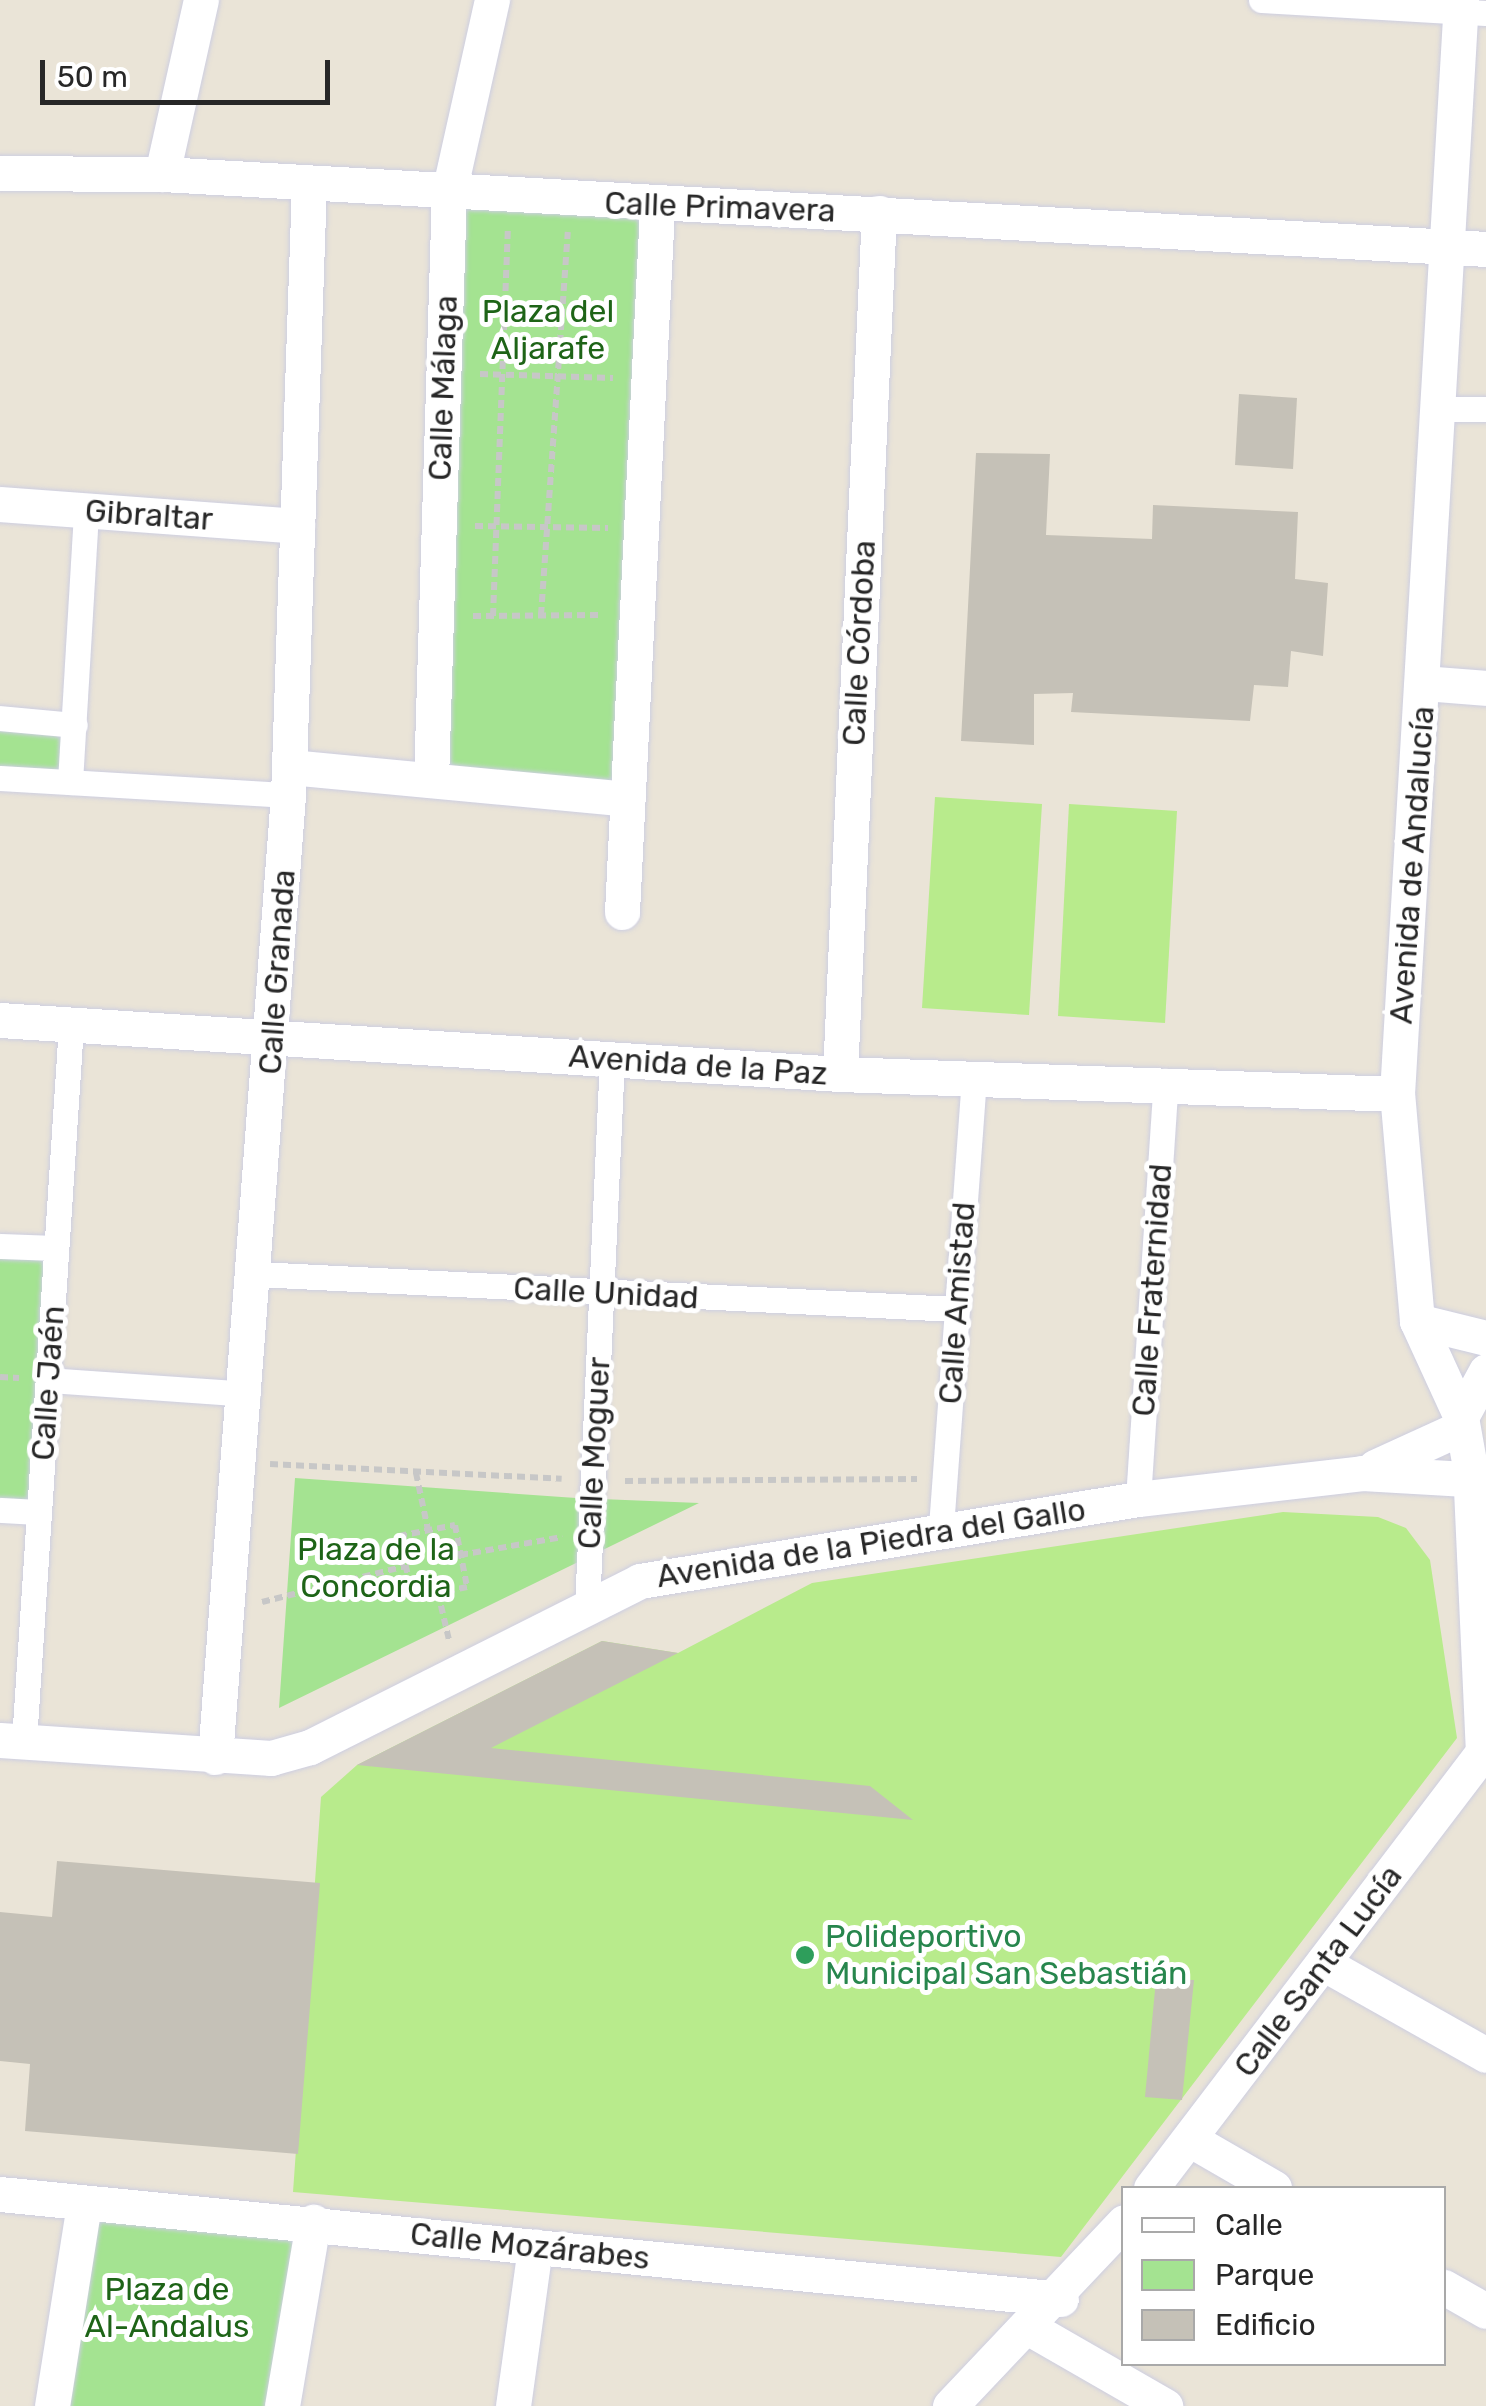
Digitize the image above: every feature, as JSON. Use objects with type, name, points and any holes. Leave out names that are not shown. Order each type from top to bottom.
[{"type":"street","points":[[162,174],[201,0]]},
{"type":"street","name":"Calle Málaga","points":[[431,780],[449,192],[492,0]]},
{"type":"street","points":[[1261,0],[1469,8]]},
{"type":"street","name":"Avenida de Andalucía","points":[[1469,8],[1441,249],[1423,683],[1397,1094],[1416,1321],[1460,1422],[1474,1492]]},
{"type":"street","name":"Calle Primavera","points":[[0,173],[162,174],[658,208],[878,213],[1486,249]]},
{"type":"street","name":"Calle Granada","points":[[216,1756],[244,1463],[289,781],[309,186]]},
{"type":"street","points":[[622,912],[658,208]]},
{"type":"street","name":"Calle Córdoba","points":[[840,1074],[878,213]]},
{"type":"street","points":[[1436,409],[1486,409]]},
{"type":"street","name":"Gibraltar","points":[[0,504],[297,526]]},
{"type":"street","points":[[70,782],[86,510]]},
{"type":"street","points":[[1423,683],[1486,688]]},
{"type":"street","points":[[0,718],[75,725]]},
{"type":"street","points":[[0,778],[70,782],[431,780],[628,799]]},
{"type":"street","name":"Avenida de la Paz","points":[[0,1020],[273,1041],[840,1074],[1166,1082],[1397,1094]]},
{"type":"street","name":"Calle Jaén","points":[[12,1740],[39,1512],[71,1025]]},
{"type":"street","name":"Calle Moguer","points":[[587,1607],[612,1059]]},
{"type":"street","name":"Calle Amistad","points":[[941,1527],[974,1078]]},
{"type":"street","name":"Calle Fraternidad","points":[[1138,1499],[1166,1082]]},
{"type":"street","points":[[0,1246],[56,1248]]},
{"type":"street","name":"Calle Unidad","points":[[257,1274],[956,1309]]},
{"type":"street","points":[[1416,1321],[1486,1338]]},
{"type":"street","points":[[1460,1422],[1486,1371]]},
{"type":"street","points":[[48,1380],[248,1394]]},
{"type":"street","name":"Avenida de la Piedra del Gallo","points":[[1362,1474],[1460,1422]]},
{"type":"street","name":"Avenida de la Piedra del Gallo","points":[[12,1740],[216,1756],[310,1747],[640,1581],[941,1527],[1138,1499],[1362,1474],[1474,1492]]},
{"type":"street","name":"Calle Santa Lucía","points":[[1154,2186],[1485,1752],[1474,1492]]},
{"type":"street","points":[[0,1510],[39,1512]]},
{"type":"street","points":[[1323,1963],[1486,2054]]},
{"type":"street","points":[[1191,2140],[1271,2186]]},
{"type":"street","name":"Calle Mozárabes","points":[[0,2194],[1061,2298]]},
{"type":"street","points":[[52,2406],[84,2204]]},
{"type":"street","points":[[282,2406],[313,2222]]},
{"type":"street","points":[[950,2406],[1032,2329],[1121,2226]]},
{"type":"street","points":[[513,2406],[535,2247]]},
{"type":"street","points":[[1446,2288],[1486,2312]]},
{"type":"street","points":[[1032,2329],[1163,2405]]},
{"type":"path","points":[[492,616],[510,198]]},
{"type":"path","points":[[541,615],[570,201]]},
{"type":"path","points":[[444,373],[648,378]]},
{"type":"path","points":[[439,525],[640,529]]},
{"type":"path","points":[[436,616],[636,614]]},
{"type":"path","points":[[244,1463],[592,1481],[944,1479]]},
{"type":"path","points":[[416,1473],[428,1530]]},
{"type":"path","points":[[455,1525],[460,1554],[467,1586],[413,1598],[399,1536],[455,1525]]},
{"type":"path","points":[[460,1554],[590,1532]]},
{"type":"path","points":[[232,1610],[406,1566]]},
{"type":"green space","name":"Plaza del Aljarafe","points":[[449,192],[657,208],[627,799],[431,780]]},
{"type":"green space","points":[[0,718],[75,725],[70,782],[0,778]]},
{"type":"green space","points":[[935,797],[1042,804],[1029,1015],[922,1008]]},
{"type":"green space","points":[[1069,804],[1177,811],[1165,1023],[1058,1016]]},
{"type":"green space","points":[[0,1246],[56,1248],[39,1512],[0,1510]]},
{"type":"green space","name":"Plaza de la Concordia","points":[[295,1478],[576,1498],[699,1503],[279,1708]]},
{"type":"green space","name":"Polideportivo Municipal San Sebastián","points":[[1283,1512],[1378,1517],[1406,1528],[1430,1560],[1457,1738],[1061,2257],[293,2192],[321,1797],[357,1765],[602,1641],[678,1653],[812,1583]]},
{"type":"green space","name":"Plaza de Al-Andalus","points":[[84,2204],[313,2222],[282,2406],[52,2406]]},
{"type":"building","points":[[1239,394],[1297,398],[1293,469],[1235,465]]},
{"type":"building","points":[[976,453],[1050,454],[1046,535],[1152,539],[1153,505],[1298,512],[1295,579],[1328,583],[1323,656],[1291,651],[1288,687],[1254,685],[1250,721],[1071,712],[1073,693],[1034,694],[1034,745],[961,741]]},
{"type":"building","points":[[602,1641],[678,1653],[491,1748],[870,1786],[913,1820],[357,1765]]},
{"type":"building","points":[[57,1861],[320,1883],[298,2154],[25,2131],[30,2064],[0,2061],[0,1912],[52,1917]]},
{"type":"building","points":[[1156,1979],[1194,1980],[1182,2100],[1145,2097]]},
{"type":"place","name":"Polideportivo Municipal San Sebastián","points":[[805,1955]]}]
